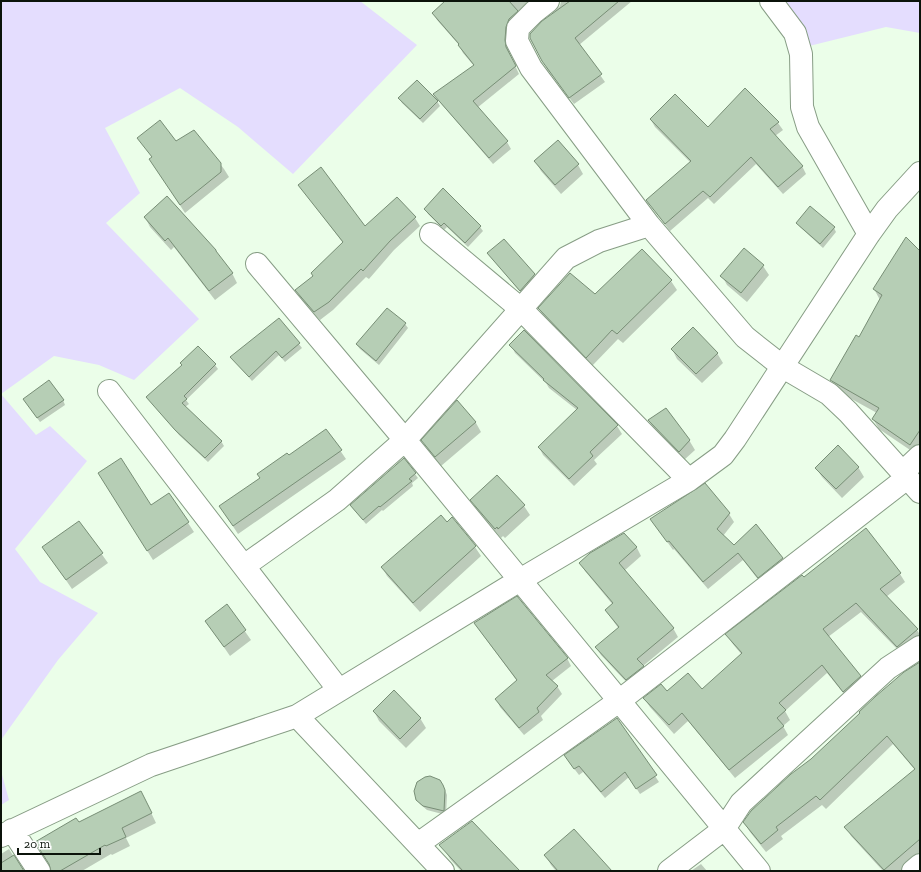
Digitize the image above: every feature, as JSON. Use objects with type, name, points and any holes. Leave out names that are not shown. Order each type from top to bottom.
[{"type":"street","points":[[548,1],[518,28],[517,41],[531,68],[649,225],[745,337],[783,367],[829,394],[848,412],[910,481]]},
{"type":"street","points":[[771,1],[795,33],[801,54],[802,107],[808,127],[869,234]]},
{"type":"street","points":[[39,871],[6,833],[151,765],[297,716],[520,580],[689,480],[723,455],[783,367],[869,234],[887,209],[920,173]]},
{"type":"street","points":[[244,566],[337,500],[405,440],[522,310],[566,258],[599,241],[649,225]]},
{"type":"street","points":[[431,234],[522,310],[689,480]]},
{"type":"street","points":[[257,264],[405,440],[759,871]]},
{"type":"street","points":[[109,391],[339,690]]},
{"type":"street","points":[[418,844],[619,701],[910,481],[920,456]]},
{"type":"street","points":[[669,871],[724,830],[741,803],[888,668],[920,647]]},
{"type":"street","points":[[297,716],[443,871]]},
{"type":"street","points":[[913,871],[920,865]]},
{"type":"shaded area","points":[[1,1],[360,1],[417,45],[293,174],[238,127],[180,88],[105,128],[140,193],[106,223],[199,319],[134,380],[99,365],[54,356],[1,394]]},
{"type":"shaded area","points":[[770,1],[920,1],[920,33],[886,27],[797,49]]},
{"type":"shaded area","points":[[1,394],[36,435],[50,426],[87,461],[15,549],[40,582],[98,613],[58,660],[1,740]]},
{"type":"shaded area","points":[[1,771],[9,800],[1,805]]},
{"type":"building","points":[[445,1],[509,1],[518,11],[509,19],[506,27],[505,40],[506,47],[516,66],[473,101],[508,141],[489,158],[433,94],[474,65],[458,45],[459,44],[432,13]]},
{"type":"building","points":[[570,1],[619,1],[575,38],[602,74],[569,98],[542,61],[530,38],[530,34],[542,21]]},
{"type":"building","points":[[417,80],[438,101],[420,119],[398,98]]},
{"type":"building","points":[[745,88],[779,122],[770,129],[803,166],[778,187],[751,157],[710,197],[703,191],[665,224],[646,200],[691,161],[650,119],[675,94],[708,127]]},
{"type":"building","points":[[160,120],[176,141],[194,130],[221,163],[221,172],[180,205],[149,159],[152,157],[137,138]]},
{"type":"building","points":[[558,140],[579,164],[555,185],[534,161]]},
{"type":"building","points":[[321,167],[365,226],[397,197],[416,217],[390,241],[363,271],[361,269],[329,302],[314,312],[295,290],[313,276],[311,273],[343,242],[298,185]]},
{"type":"building","points":[[443,188],[481,226],[465,243],[444,223],[441,226],[424,209]]},
{"type":"building","points":[[167,196],[216,250],[233,273],[209,291],[168,238],[165,241],[144,217]]},
{"type":"building","points":[[810,206],[835,227],[820,244],[796,223]]},
{"type":"building","points":[[906,237],[920,251],[920,430],[910,445],[872,419],[879,408],[830,380],[856,335],[859,337],[882,295],[873,289]]},
{"type":"building","points":[[504,239],[535,274],[520,291],[487,253]]},
{"type":"building","points":[[744,248],[764,265],[741,293],[720,276]]},
{"type":"building","points":[[642,249],[672,280],[617,334],[612,330],[586,358],[538,308],[570,273],[595,294]]},
{"type":"building","points":[[387,308],[406,323],[376,361],[356,344]]},
{"type":"building","points":[[279,318],[300,343],[282,358],[276,351],[249,377],[230,357]]},
{"type":"building","points":[[693,327],[718,353],[696,374],[671,349]]},
{"type":"building","points":[[524,330],[618,425],[590,452],[593,456],[569,479],[538,447],[578,408],[543,380],[544,379],[509,345]]},
{"type":"building","points":[[198,346],[216,364],[184,396],[187,399],[182,403],[222,441],[205,458],[175,430],[146,397],[182,365],[180,363]]},
{"type":"building","points":[[49,380],[64,400],[37,418],[23,399]]},
{"type":"building","points":[[457,400],[476,422],[435,457],[421,440]]},
{"type":"building","points":[[666,408],[690,440],[679,452],[648,420]]},
{"type":"building","points":[[326,429],[342,450],[233,526],[219,506],[260,478],[257,474],[287,453],[289,455]]},
{"type":"building","points":[[838,445],[859,467],[836,489],[815,468]]},
{"type":"building","points":[[121,458],[151,505],[169,493],[189,522],[147,551],[98,473]]},
{"type":"building","points":[[404,458],[416,473],[409,479],[412,481],[363,520],[350,505]]},
{"type":"building","points":[[497,475],[525,505],[498,529],[497,527],[495,529],[470,500]]},
{"type":"building","points":[[705,483],[730,513],[717,529],[734,545],[756,524],[783,558],[758,578],[738,553],[703,582],[669,541],[667,542],[650,519]]},
{"type":"building","points":[[441,515],[447,522],[452,517],[476,546],[413,603],[381,567]]},
{"type":"building","points":[[79,521],[103,553],[66,580],[42,547]]},
{"type":"building","points":[[866,528],[901,573],[880,589],[918,629],[897,647],[856,603],[823,629],[861,676],[843,692],[822,665],[779,703],[786,710],[777,718],[784,726],[729,770],[682,713],[669,725],[643,698],[661,684],[667,691],[688,673],[702,689],[742,653],[725,634],[802,575],[804,577]]},
{"type":"building","points":[[624,533],[637,547],[619,563],[674,628],[637,659],[644,666],[626,680],[595,647],[619,627],[605,610],[613,603],[579,563],[590,553]]},
{"type":"building","points":[[517,596],[568,658],[546,675],[558,686],[537,708],[539,712],[519,728],[495,699],[517,680],[474,623]]},
{"type":"building","points":[[227,604],[246,630],[224,647],[205,621]]},
{"type":"building","points":[[920,662],[920,839],[884,870],[844,827],[915,769],[887,736],[820,800],[816,796],[776,827],[778,830],[761,844],[743,822],[751,811],[791,774],[811,759],[876,696],[904,672]]},
{"type":"building","points":[[394,690],[421,718],[400,739],[373,711]]},
{"type":"building","points":[[617,718],[657,775],[636,789],[625,772],[601,792],[579,766],[574,769],[564,755]]},
{"type":"building","points":[[430,776],[440,780],[445,790],[444,811],[423,806],[416,800],[414,791],[417,782]]},
{"type":"building","points":[[141,791],[152,813],[122,828],[126,837],[106,846],[105,845],[60,871],[51,871],[49,864],[35,842],[76,818],[79,822]]},
{"type":"building","points":[[472,821],[520,871],[463,871],[439,845]]},
{"type":"building","points":[[574,829],[612,871],[558,871],[544,855]]},
{"type":"building","points":[[14,855],[24,871],[1,871],[1,863]]}]
